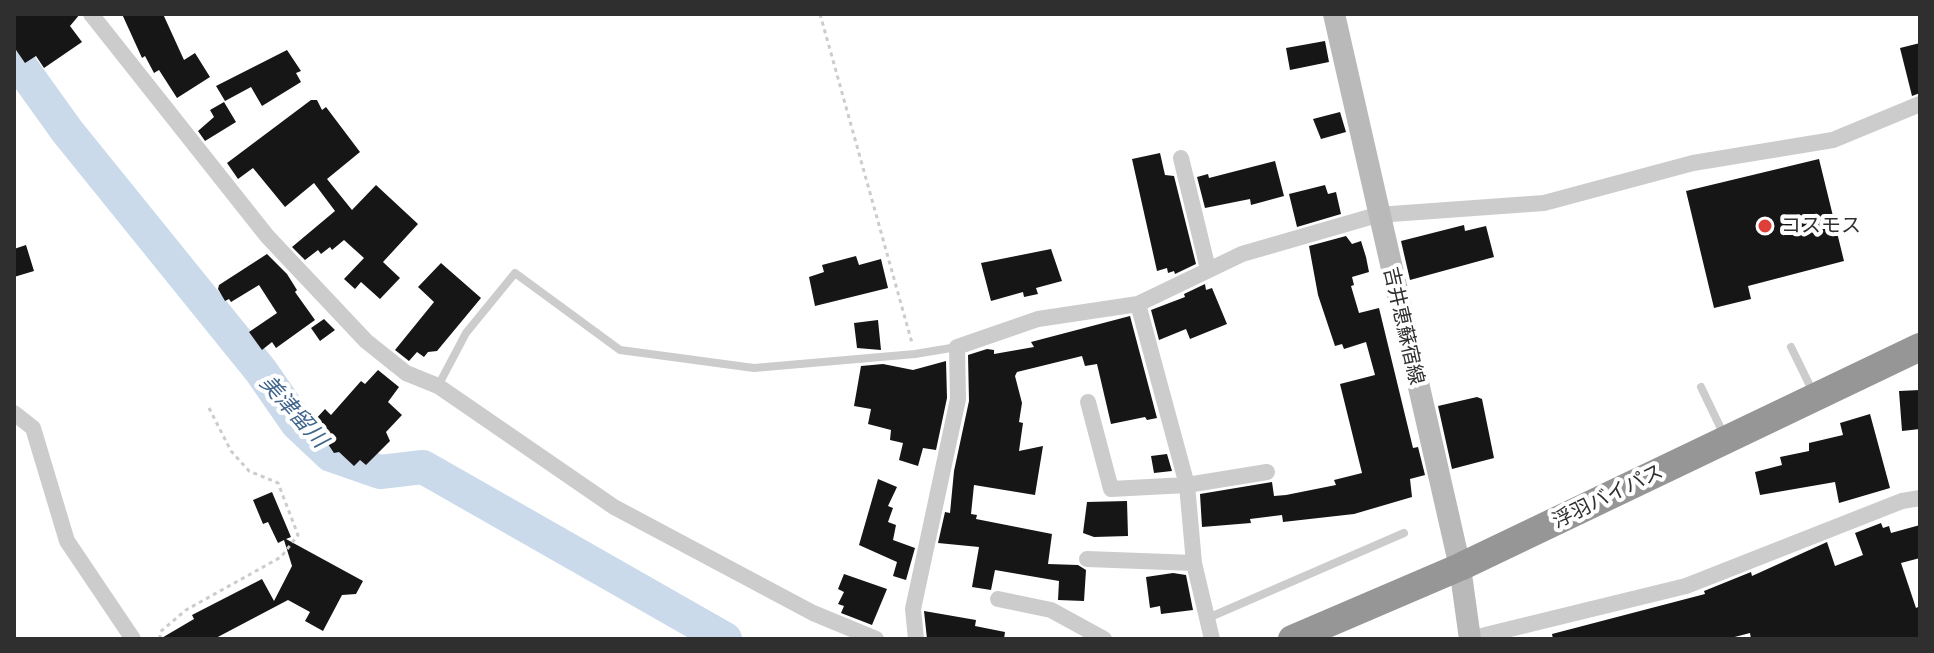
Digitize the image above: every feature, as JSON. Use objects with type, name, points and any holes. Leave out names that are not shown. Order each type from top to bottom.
[{"type":"highway","name":"浮羽バイパス","points":[[1292,639],[1460,567],[1920,347]]},
{"type":"main road","name":"吉井恵蘇宿線","points":[[1334,14],[1377,215],[1460,567],[1469,639]]},
{"type":"street","points":[[91,14],[267,236],[366,341],[406,373],[438,386],[614,507],[813,613],[876,639]]},
{"type":"street","points":[[916,639],[913,609],[958,399],[957,347],[1038,319],[1138,304],[1242,254],[1377,215],[1544,203],[1693,163],[1833,140],[1920,104]]},
{"type":"street","points":[[1181,158],[1208,269]]},
{"type":"street","points":[[1138,304],[1187,485],[1194,563],[1212,639]]},
{"type":"street","points":[[1088,402],[1111,489],[1187,485],[1267,472]]},
{"type":"street","points":[[14,413],[33,428],[67,541],[133,639]]},
{"type":"street","points":[[1469,639],[1686,586],[1888,506],[1920,498]]},
{"type":"street","points":[[1087,559],[1194,563]]},
{"type":"street","points":[[998,599],[1051,610],[1104,639]]},
{"type":"lane","points":[[438,386],[466,333],[515,273],[620,350],[754,368],[915,354],[957,347]]},
{"type":"lane","points":[[1791,347],[1815,397]]},
{"type":"lane","points":[[1701,387],[1726,440]]},
{"type":"lane","points":[[1208,618],[1404,533]]},
{"type":"path","points":[[820,14],[915,354]]},
{"type":"path","points":[[160,639],[160,632],[186,610],[281,557],[298,535],[278,483],[249,471],[231,451],[208,406]]},
{"type":"building","points":[[14,14],[80,14],[70,26],[82,42],[44,68],[36,56],[25,63],[14,47]]},
{"type":"building","points":[[122,14],[163,14],[184,60],[195,53],[210,77],[177,98],[159,70],[154,73],[145,56],[142,58]]},
{"type":"building","points":[[1325,41],[1329,62],[1290,70],[1286,48]]},
{"type":"building","points":[[1920,43],[1920,93],[1912,96],[1900,48]]},
{"type":"building","points":[[287,50],[301,71],[296,73],[301,82],[262,106],[251,87],[225,101],[216,86]]},
{"type":"building","points":[[311,100],[317,100],[322,110],[326,107],[360,152],[327,179],[352,210],[376,185],[418,224],[383,262],[400,278],[380,299],[361,282],[355,289],[344,279],[364,258],[344,240],[332,250],[330,247],[321,254],[318,250],[305,260],[292,247],[335,211],[314,183],[285,207],[253,168],[238,179],[227,163]]},
{"type":"building","points":[[224,102],[236,122],[205,141],[198,131],[214,117],[210,110]]},
{"type":"building","points":[[1340,112],[1346,132],[1321,139],[1313,119]]},
{"type":"building","points":[[1160,153],[1165,175],[1174,176],[1196,264],[1175,274],[1174,271],[1168,273],[1167,268],[1157,271],[1132,159]]},
{"type":"building","name":"コスモス","points":[[1819,159],[1844,261],[1748,286],[1751,299],[1714,308],[1686,191]]},
{"type":"building","points":[[1275,161],[1284,196],[1251,205],[1250,199],[1205,208],[1197,177],[1208,174],[1209,178]]},
{"type":"building","points":[[1325,185],[1328,194],[1336,192],[1341,214],[1297,227],[1289,194]]},
{"type":"building","points":[[1464,225],[1465,231],[1486,226],[1494,257],[1410,280],[1401,241]]},
{"type":"building","points":[[1346,236],[1352,244],[1361,241],[1369,272],[1352,277],[1354,285],[1351,286],[1359,313],[1379,308],[1413,448],[1418,447],[1425,475],[1410,479],[1412,497],[1354,514],[1283,522],[1282,515],[1250,519],[1251,523],[1202,527],[1200,494],[1272,482],[1274,496],[1286,495],[1336,485],[1334,480],[1362,473],[1340,384],[1375,375],[1366,342],[1344,349],[1342,344],[1335,346],[1318,295],[1309,246]]},
{"type":"building","points":[[26,245],[34,271],[14,277],[14,249]]},
{"type":"building","points":[[1051,249],[1062,281],[1036,288],[1038,294],[1024,297],[1023,292],[991,301],[981,263]]},
{"type":"building","points":[[267,254],[287,274],[297,290],[295,292],[315,320],[276,348],[272,342],[262,350],[249,332],[277,313],[259,285],[231,302],[229,299],[225,301],[218,289],[219,285]]},
{"type":"building","points":[[856,256],[859,265],[881,259],[888,288],[815,306],[809,277],[824,272],[822,265]]},
{"type":"building","points":[[441,263],[481,298],[437,351],[428,352],[424,357],[417,352],[409,361],[395,350],[434,302],[418,287]]},
{"type":"building","points":[[1205,284],[1206,290],[1212,288],[1227,324],[1190,339],[1186,329],[1159,340],[1151,310],[1185,297],[1184,294]]},
{"type":"building","points":[[1130,316],[1157,418],[1147,420],[1145,417],[1111,424],[1097,364],[1085,366],[1082,356],[1017,372],[1015,376],[1022,403],[1019,422],[1023,423],[1019,451],[1043,446],[1035,495],[974,485],[971,514],[977,515],[976,519],[1052,534],[1048,564],[1078,565],[1086,570],[1084,601],[1058,600],[1059,581],[995,570],[991,590],[972,587],[979,547],[938,543],[945,512],[950,513],[954,471],[969,401],[968,355],[987,349],[994,350],[994,354],[1034,347],[1031,342]]},
{"type":"building","points":[[324,319],[335,330],[320,341],[311,328]]},
{"type":"building","points":[[878,320],[881,350],[857,348],[854,323]]},
{"type":"building","points":[[946,361],[947,398],[936,450],[923,448],[918,466],[899,460],[903,443],[890,440],[891,430],[868,424],[871,409],[854,406],[861,366],[883,364],[913,370]]},
{"type":"building","points":[[378,370],[399,387],[388,402],[402,415],[386,432],[390,441],[366,465],[360,460],[354,466],[339,452],[334,453],[313,422],[325,409],[331,415],[361,381],[365,384]]},
{"type":"building","points":[[1920,390],[1920,429],[1902,431],[1899,391]]},
{"type":"building","points":[[1477,397],[1482,399],[1494,458],[1452,469],[1438,406]]},
{"type":"building","points":[[1870,414],[1890,488],[1839,503],[1835,482],[1760,495],[1755,472],[1782,465],[1780,457],[1809,451],[1809,443],[1843,435],[1840,423]]},
{"type":"building","points":[[1167,454],[1172,471],[1154,473],[1151,456]]},
{"type":"building","points":[[878,479],[897,487],[888,506],[893,508],[888,522],[896,525],[893,540],[915,548],[906,580],[893,576],[897,562],[859,545]]},
{"type":"building","points":[[272,492],[291,537],[286,539],[363,581],[356,594],[342,595],[323,631],[305,621],[310,612],[288,600],[214,639],[160,639],[194,619],[192,615],[262,579],[274,601],[292,566],[284,540],[278,543],[268,522],[263,524],[253,500]]},
{"type":"building","points":[[1127,501],[1128,536],[1094,537],[1083,533],[1087,502]]},
{"type":"building","points":[[1881,523],[1883,528],[1889,526],[1891,533],[1920,525],[1920,558],[1901,563],[1916,608],[1920,606],[1920,639],[1751,639],[1750,633],[1727,639],[1553,639],[1552,634],[1705,594],[1704,591],[1751,572],[1752,576],[1827,542],[1835,566],[1863,555],[1855,533]]},
{"type":"building","points":[[1173,573],[1186,575],[1193,610],[1161,614],[1160,606],[1150,608],[1146,577]]},
{"type":"building","points":[[844,574],[887,589],[872,625],[841,613],[844,606],[838,604],[844,592],[838,589]]},
{"type":"building","points":[[924,611],[976,620],[975,626],[1005,632],[1004,639],[927,639]]},
{"type":"waterway","name":"美津留川","points":[[14,57],[67,131],[261,371],[297,423],[331,455],[380,472],[423,467],[725,639]]},
{"type":"place","name":"コスモス","points":[[1765,226]]}]
